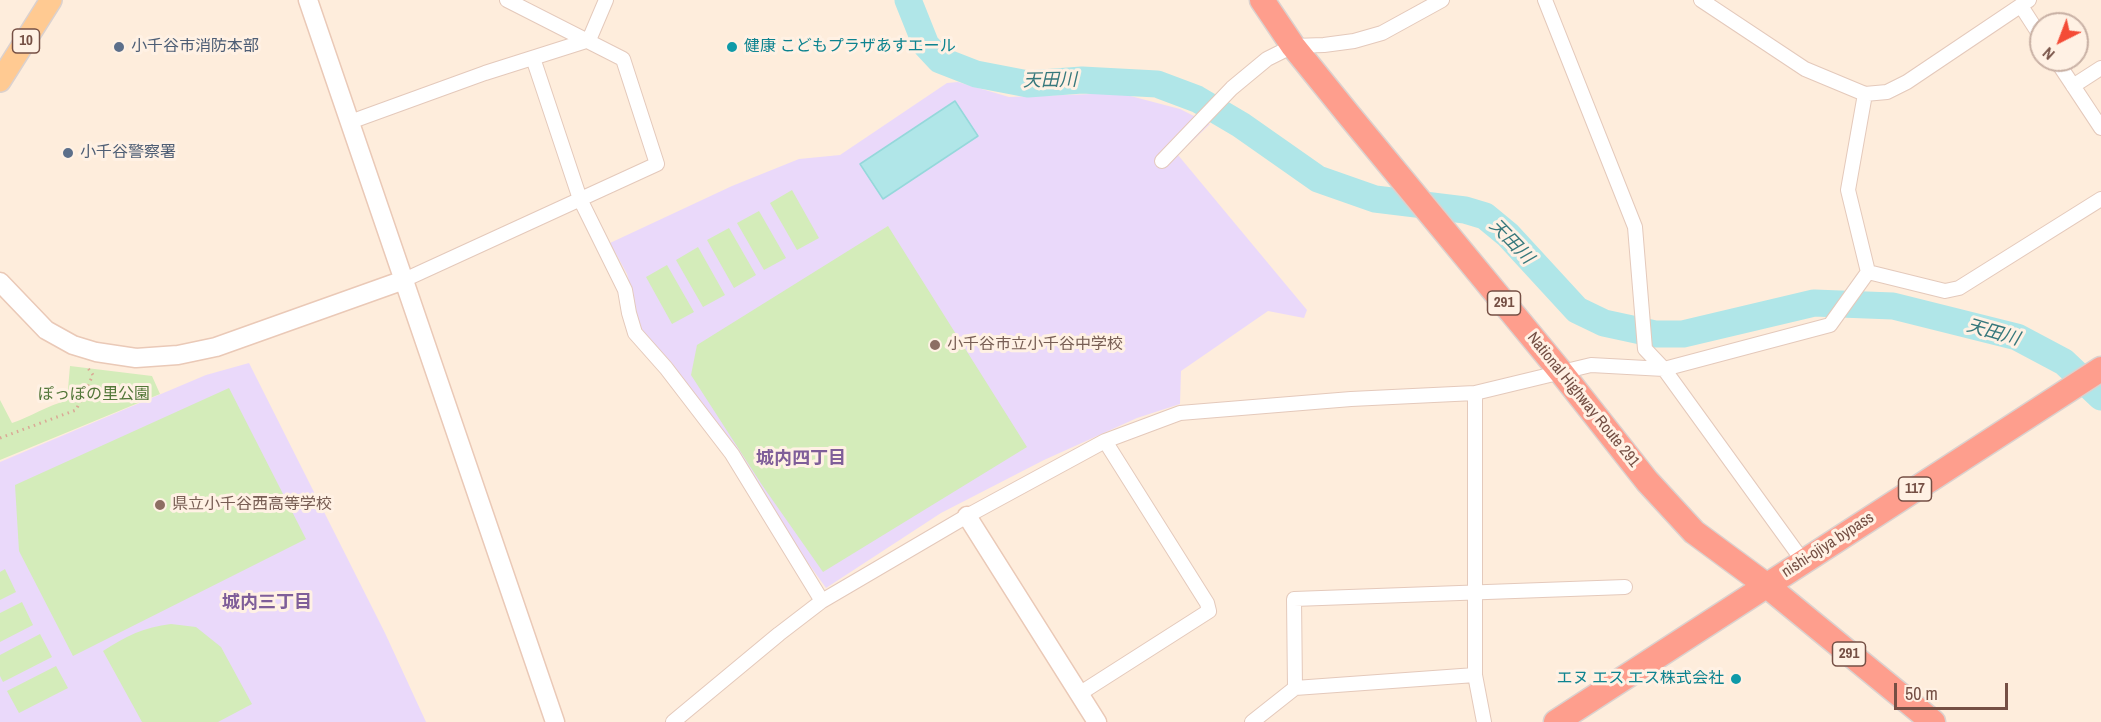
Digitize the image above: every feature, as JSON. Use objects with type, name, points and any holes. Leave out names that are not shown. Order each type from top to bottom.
[{"type":"highway","name":"National Highway Route 291","points":[[1262,0],[1293,46],[1561,372],[1647,481],[1694,532],[1766,585],[1932,722]]},
{"type":"highway","name":"nishi-ojiya bypass","points":[[1564,720],[1766,585],[2101,369]]},
{"type":"main road","name":"10","points":[[0,81],[51,0]]},
{"type":"street","points":[[308,0],[555,722]]},
{"type":"street","points":[[0,282],[46,330],[73,345],[96,352],[136,358],[177,355],[216,347],[404,280],[657,164],[623,59],[507,0]]},
{"type":"street","points":[[350,122],[589,40],[606,0]]},
{"type":"street","points":[[1162,161],[1232,88],[1267,59],[1293,46],[1354,41],[1382,33],[1442,0]]},
{"type":"street","points":[[1545,0],[1635,227],[1645,349],[1664,369],[1803,561]]},
{"type":"street","points":[[1701,0],[1805,69],[1865,94],[1887,92],[1907,82],[2025,3]]},
{"type":"street","points":[[533,58],[580,199],[625,290],[628,313],[635,333],[666,368],[732,454],[822,601]]},
{"type":"street","points":[[2073,86],[2101,68]]},
{"type":"street","points":[[2064,72],[2101,128]]},
{"type":"street","points":[[673,722],[778,634],[822,601],[967,516],[1105,441],[1180,413],[1351,399],[1475,393],[1591,364],[1664,369],[1830,325],[1868,272],[1848,190],[1865,94]]},
{"type":"street","points":[[1868,272],[1945,291],[1959,288],[2101,199]]},
{"type":"street","points":[[1475,393],[1475,675],[1484,722]]},
{"type":"street","points":[[1079,694],[1209,611],[1207,603],[1105,441]]},
{"type":"street","points":[[967,516],[1097,722]]},
{"type":"street","points":[[1295,688],[1294,599],[1625,587]]},
{"type":"street","points":[[1252,722],[1295,688],[1475,675]]},
{"type":"path","points":[[0,438],[76,410],[93,375],[73,345]]},
{"type":"shaded area","name":"小千谷市立小千谷中学校","points":[[958,82],[1009,97],[1119,93],[1180,109],[1210,124],[1178,155],[1307,310],[1304,318],[1268,311],[1181,371],[1180,404],[1137,418],[1044,460],[941,513],[826,588],[642,333],[632,310],[632,293],[627,274],[610,243],[732,186],[799,159],[840,155],[947,83]]},
{"type":"shaded area","name":"県立小千谷西高等学校","points":[[249,363],[385,633],[426,722],[0,722],[0,462],[206,375]]},
{"type":"green space","points":[[792,190],[819,238],[797,250],[770,203]]},
{"type":"green space","points":[[759,211],[786,258],[764,270],[737,223]]},
{"type":"green space","points":[[888,226],[1027,447],[823,572],[762,485],[691,375],[697,345]]},
{"type":"green space","points":[[729,228],[756,275],[734,288],[707,240]]},
{"type":"green space","points":[[698,247],[725,295],[703,307],[676,260]]},
{"type":"green space","points":[[667,265],[694,312],[672,324],[646,277]]},
{"type":"green space","name":"ぽっぽの里公園","points":[[70,366],[152,376],[160,394],[0,460],[0,400],[12,423],[67,401]]},
{"type":"green space","points":[[229,388],[306,539],[73,656],[19,551],[15,485]]},
{"type":"green space","points":[[5,569],[16,592],[0,600],[0,572]]},
{"type":"green space","points":[[22,602],[33,625],[0,642],[0,613]]},
{"type":"green space","points":[[171,624],[196,627],[221,647],[252,704],[218,722],[142,722],[103,651],[136,633],[152,627]]},
{"type":"green space","points":[[40,634],[52,657],[3,682],[0,676],[0,655]]},
{"type":"green space","points":[[56,666],[68,688],[19,713],[7,691]]},
{"type":"water","points":[[955,101],[978,136],[883,199],[860,164]]},
{"type":"waterway","name":"天田川","points":[[908,0],[926,45],[940,60],[976,74],[1028,84],[1082,80],[1157,84],[1197,99],[1241,125],[1318,179],[1375,199],[1465,210],[1485,216],[1508,235],[1577,310],[1604,323],[1655,334],[1683,334],[1814,303],[1893,306],[2017,337],[2064,362],[2101,397]]},
{"type":"place","name":"小千谷市消防本部","points":[[119,47]]},
{"type":"place","name":"健康 こどもプラザあすエール","points":[[732,47]]},
{"type":"place","name":"小千谷警察署","points":[[68,153]]},
{"type":"place","name":"小千谷市立小千谷中学校","points":[[935,345]]},
{"type":"place","name":"県立小千谷西高等学校","points":[[160,505]]},
{"type":"place","name":"エヌ エス エス株式会社","points":[[1736,679]]},
{"type":"district","name":"城内四丁目","points":[[801,459]]},
{"type":"district","name":"城内三丁目","points":[[267,603]]}]
